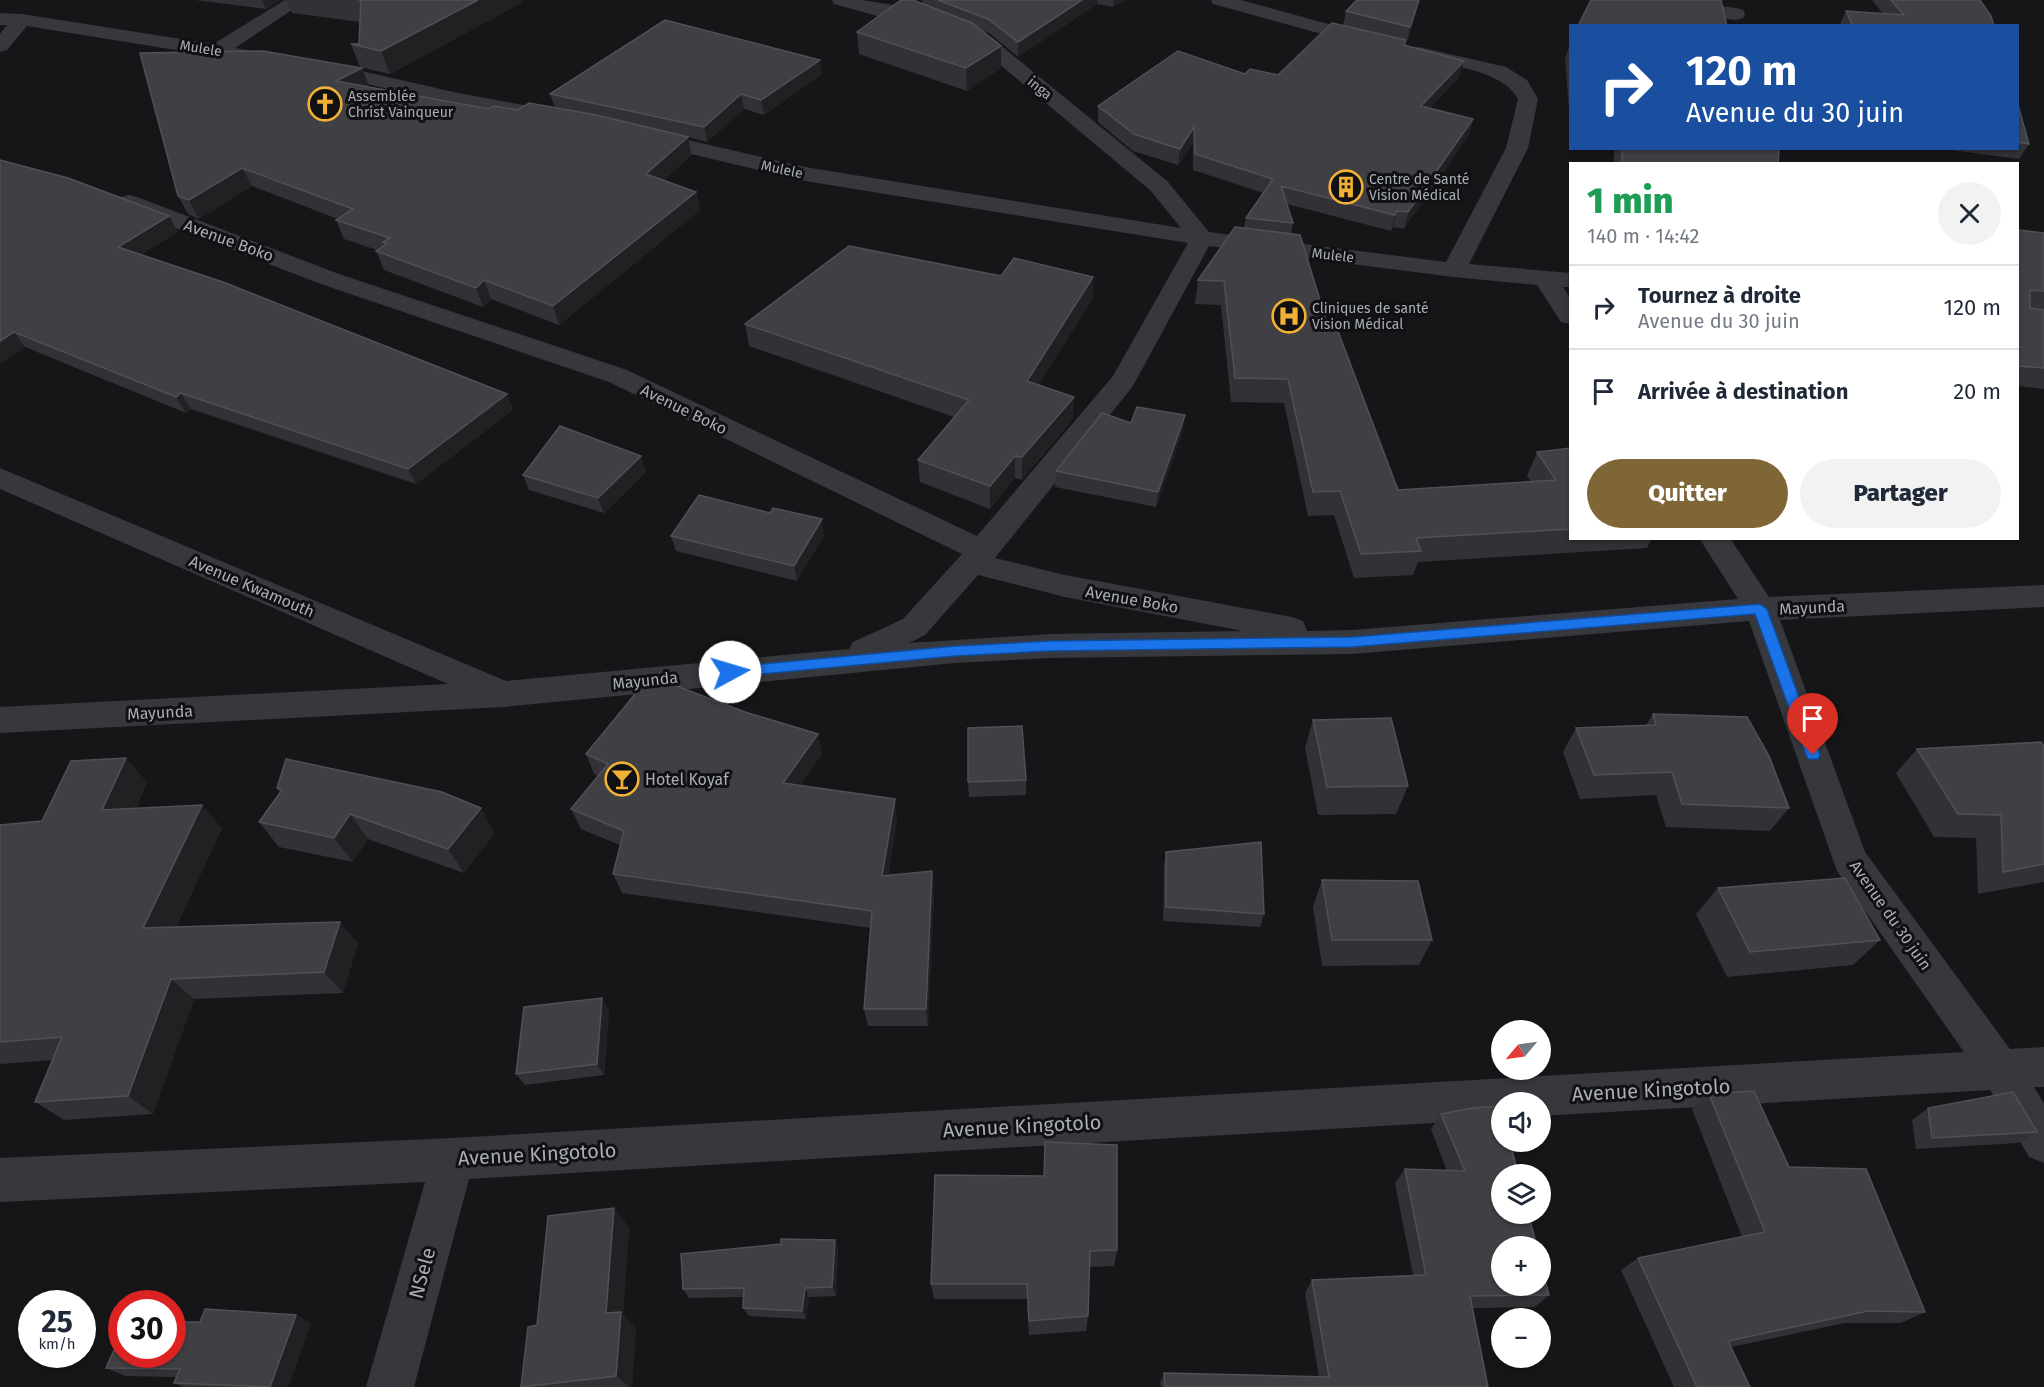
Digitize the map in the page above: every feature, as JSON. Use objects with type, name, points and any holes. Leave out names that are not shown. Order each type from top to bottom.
[{"type":"street","points":[[218,50],[298,0]]},
{"type":"street","name":"inga","points":[[841,0],[877,10],[918,15],[981,39],[1159,186],[1202,238]]},
{"type":"street","points":[[1220,0],[1330,32],[1499,71],[1521,84],[1528,99],[1517,148],[1454,270]]},
{"type":"street","points":[[1629,0],[1736,14]]},
{"type":"street","points":[[0,45],[13,14]]},
{"type":"street","name":"Mulele","points":[[13,14],[355,74],[458,99],[579,121]]},
{"type":"street","name":"Mulele","points":[[623,130],[806,174],[1202,238],[1454,270],[1569,280]]},
{"type":"street","name":"Avenue Boko","points":[[107,194],[330,279],[618,376],[856,494],[982,550],[977,564],[1065,586],[1352,642]]},
{"type":"street","points":[[843,660],[914,627],[982,550],[1124,380],[1202,238]]},
{"type":"street","points":[[1545,277],[1569,315]]},
{"type":"street","name":"Avenue Kwamouth","points":[[0,478],[504,694]]},
{"type":"street","name":"Avenue du 30 juin","points":[[1715,540],[1760,609],[1850,860],[2001,1070],[2044,1142]]},
{"type":"street","name":"Mayunda","points":[[0,720],[504,694],[955,651],[1050,646],[1352,642],[1760,609],[2044,596]]},
{"type":"street","name":"Avenue Kingotolo","points":[[0,1180],[453,1159],[2044,1067]]},
{"type":"street","name":"NSele","points":[[390,1387],[453,1159]]},
{"type":"building","points":[[361,0],[478,0],[381,51],[351,44],[359,44]]},
{"type":"building","points":[[901,0],[913,0],[972,23],[1001,46],[966,68],[857,32]]},
{"type":"building","points":[[938,0],[1082,0],[1018,42],[988,19]]},
{"type":"building","points":[[1357,0],[1419,0],[1410,27],[1346,11]]},
{"type":"building","points":[[1591,0],[1721,0],[1727,24],[1579,24]]},
{"type":"building","points":[[1891,0],[1980,0],[1991,16],[1993,24],[1852,24],[1846,11],[1904,15]]},
{"type":"building","points":[[665,20],[820,60],[761,100],[741,94],[704,127],[550,94]]},
{"type":"building","points":[[1332,23],[1406,40],[1404,45],[1464,61],[1421,106],[1473,119],[1408,212],[1397,211],[1395,215],[1281,186],[1293,223],[1246,218],[1273,179],[1195,154],[1194,127],[1180,149],[1134,134],[1098,106],[1178,51],[1245,74],[1250,69],[1278,75]]},
{"type":"building","points":[[263,51],[362,68],[336,81],[489,109],[493,106],[518,110],[529,103],[596,115],[688,137],[646,174],[696,192],[553,306],[484,280],[476,288],[376,251],[387,244],[383,242],[390,238],[336,220],[353,209],[242,168],[189,200],[178,196],[140,53]]},
{"type":"building","points":[[2019,109],[2029,144],[2019,142]]},
{"type":"building","points":[[1622,150],[1779,150],[1778,162],[1622,162]]},
{"type":"building","points":[[0,160],[68,178],[169,216],[118,247],[223,282],[507,394],[408,469],[181,393],[176,397],[14,332],[0,341]]},
{"type":"building","points":[[1235,227],[1300,235],[1328,326],[1336,326],[1398,490],[1556,480],[1537,452],[1569,448],[1569,529],[1416,538],[1421,551],[1361,554],[1340,491],[1313,492],[1288,379],[1235,378],[1224,281],[1198,280]]},
{"type":"building","points":[[2019,230],[2044,233],[2044,291],[2030,290],[2030,308],[2044,310],[2044,368],[2019,366]]},
{"type":"building","points":[[849,246],[1001,276],[1014,258],[1093,277],[1027,381],[1074,397],[1022,457],[1015,456],[990,486],[918,460],[969,400],[745,324]]},
{"type":"building","points":[[1137,407],[1185,415],[1158,492],[1056,471],[1102,413],[1131,423]]},
{"type":"building","points":[[560,426],[641,456],[598,498],[523,475]]},
{"type":"building","points":[[699,495],[770,513],[773,508],[822,519],[794,566],[671,536]]},
{"type":"building","points":[[650,676],[745,712],[818,734],[783,783],[895,799],[882,876],[932,871],[926,1009],[864,1009],[872,911],[613,874],[624,831],[571,809],[608,764],[586,754]]},
{"type":"building","points":[[1653,714],[1747,717],[1769,756],[1789,808],[1682,804],[1672,772],[1594,775],[1576,728],[1656,725]]},
{"type":"building","points":[[1391,718],[1408,786],[1327,787],[1313,720]]},
{"type":"building","points":[[1022,726],[1026,780],[968,782],[968,728]]},
{"type":"building","points":[[2041,742],[2044,746],[2044,864],[2003,872],[2001,815],[1958,814],[1917,749]]},
{"type":"building","points":[[126,758],[102,810],[202,805],[143,928],[340,922],[324,972],[171,979],[128,1096],[35,1102],[62,1037],[0,1042],[0,825],[42,821],[71,761]]},
{"type":"building","points":[[286,759],[442,792],[481,808],[448,849],[350,814],[334,838],[259,822],[282,790],[277,788]]},
{"type":"building","points":[[1261,842],[1264,914],[1166,907],[1166,852]]},
{"type":"building","points":[[1845,878],[1880,940],[1750,952],[1718,888]]},
{"type":"building","points":[[1322,880],[1418,881],[1432,940],[1332,940]]},
{"type":"building","points":[[602,998],[597,1064],[516,1074],[524,1007]]},
{"type":"building","points":[[1754,1091],[1789,1167],[1866,1169],[1925,1312],[1868,1311],[1728,1341],[1750,1387],[1697,1387],[1638,1258],[1765,1232],[1709,1094]]},
{"type":"building","points":[[2013,1092],[2037,1132],[1932,1138],[1928,1108]]},
{"type":"building","points":[[1491,1107],[1491,1152],[1512,1152],[1516,1164],[1491,1164],[1491,1224],[1531,1224],[1534,1236],[1491,1236],[1491,1296],[1470,1296],[1488,1387],[1165,1387],[1164,1373],[1329,1377],[1312,1280],[1426,1275],[1405,1169],[1465,1171],[1441,1114]]},
{"type":"building","points":[[1045,1142],[1117,1145],[1117,1250],[1090,1251],[1088,1316],[1029,1321],[1027,1284],[931,1284],[935,1175],[1044,1176]]},
{"type":"building","points":[[614,1208],[606,1313],[621,1312],[616,1376],[521,1387],[528,1327],[537,1325],[548,1216]]},
{"type":"building","points":[[781,1239],[835,1240],[832,1287],[805,1288],[802,1311],[743,1308],[744,1288],[683,1289],[681,1254],[781,1244]]},
{"type":"building","points":[[205,1309],[296,1315],[270,1387],[174,1383],[180,1369],[106,1368],[108,1364],[108,1368],[186,1368],[186,1322],[200,1322]]},
{"type":"place","name":"Assemblée Christ Vainqueur","points":[[325,104]]},
{"type":"place","name":"Centre de Santé Vision Médical","points":[[1346,187]]},
{"type":"place","name":"Cliniques de santé Vision Médical","points":[[1289,316]]},
{"type":"place","name":"Hotel Koyaf","points":[[622,779]]},
{"type":"route","points":[[730,672],[843,660],[1050,646],[1352,642],[1760,609],[1813,755]]}]
